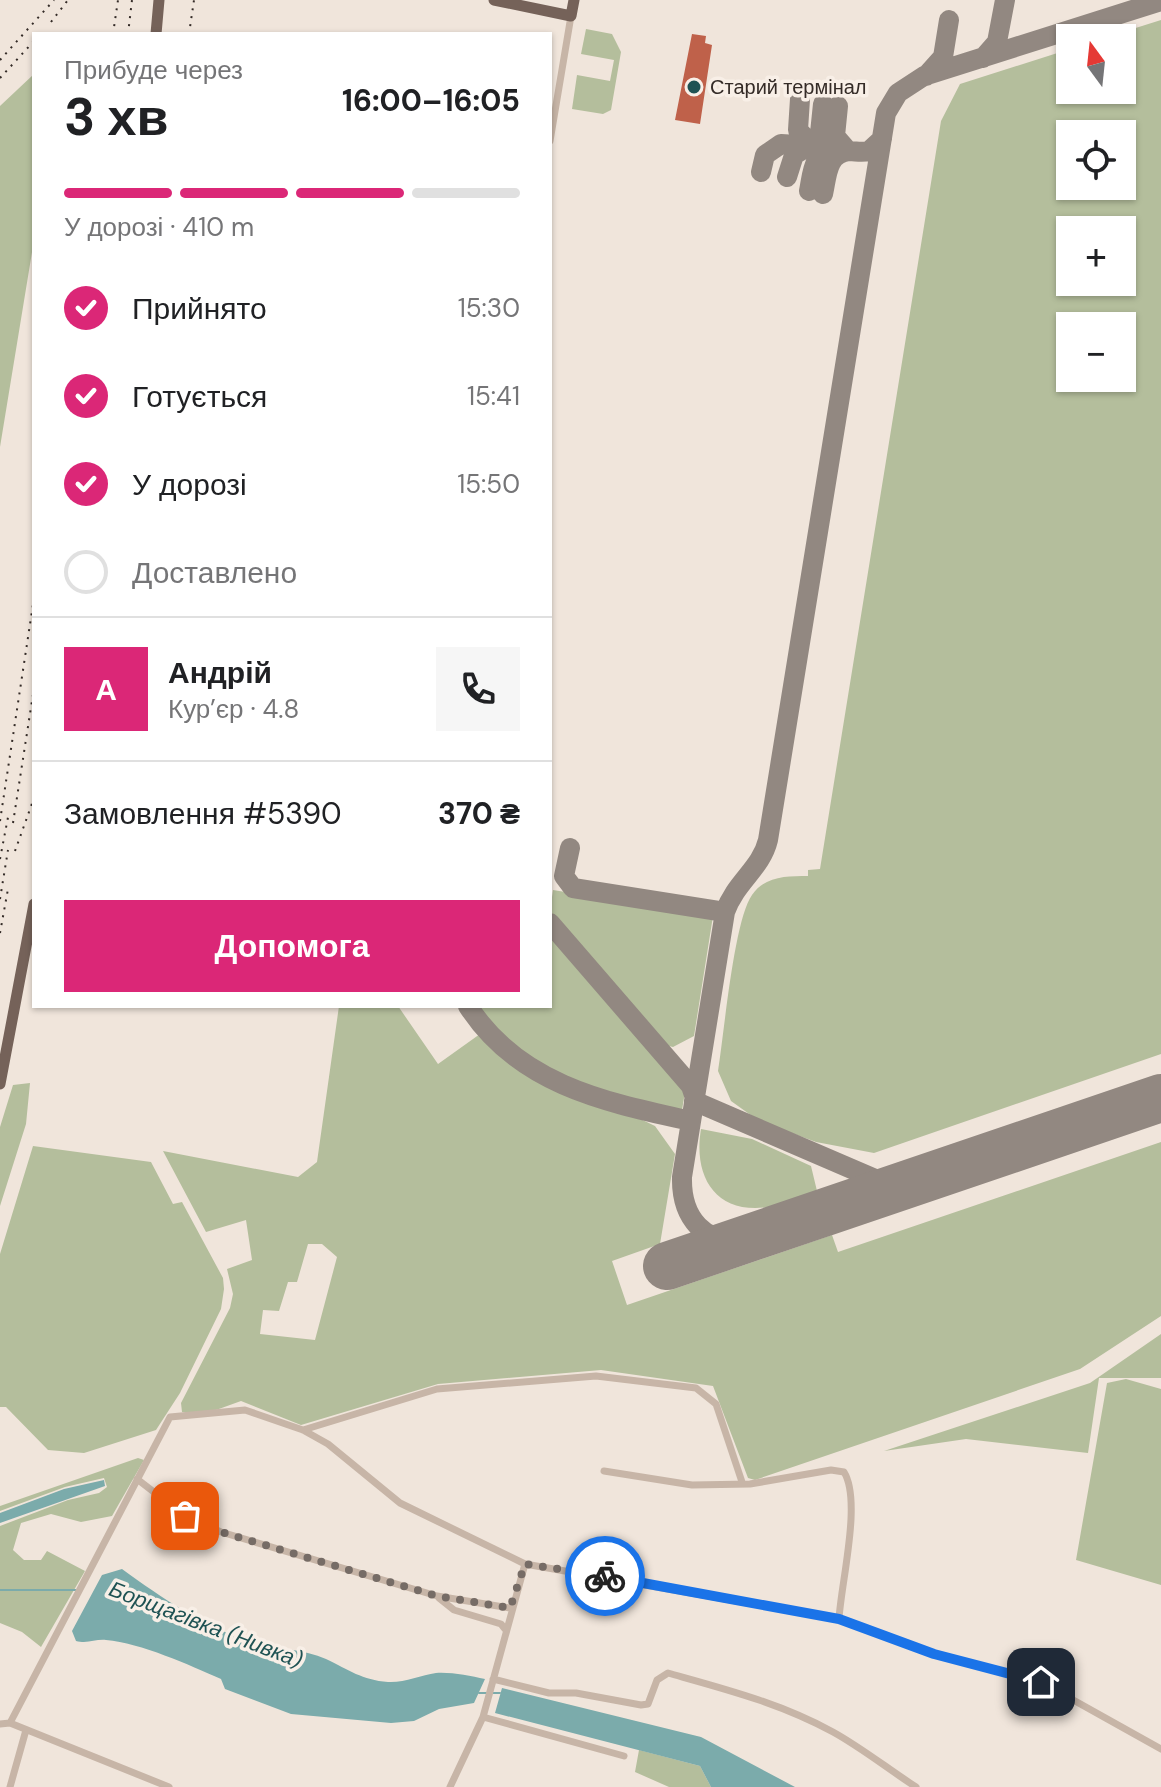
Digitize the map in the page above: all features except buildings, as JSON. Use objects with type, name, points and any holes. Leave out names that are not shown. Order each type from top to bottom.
[{"type":"main road","points":[[156,32],[162,0]]},
{"type":"main road","points":[[494,0],[571,16],[574,0]]},
{"type":"main road","points":[[0,1084],[32,915]]},
{"type":"street","points":[[552,129],[571,16]]},
{"type":"street","points":[[303,1430],[437,1389],[596,1376],[696,1388],[708,1394],[716,1404],[742,1482]]},
{"type":"street","points":[[10,1723],[170,1417],[213,1416],[239,1409],[303,1430],[328,1444],[400,1503],[525,1564],[839,1619],[934,1654],[1041,1682],[1161,1749]]},
{"type":"street","points":[[604,1471],[692,1485],[750,1484],[839,1469],[844,1472],[849,1486],[850,1515],[839,1619]]},
{"type":"street","points":[[137,1479],[185,1516],[221,1532],[437,1596],[510,1608]]},
{"type":"street","points":[[450,1787],[483,1717],[510,1608],[525,1564]]},
{"type":"street","points":[[437,1596],[454,1610],[501,1624],[505,1629]]},
{"type":"street","points":[[493,1679],[549,1693],[576,1693],[641,1705],[648,1704],[657,1680],[668,1673],[706,1682],[806,1718],[875,1757],[916,1787]]},
{"type":"street","points":[[483,1717],[624,1756]]},
{"type":"street","points":[[0,1724],[10,1723],[169,1787]]},
{"type":"street","points":[[10,1787],[26,1730]]},
{"type":"green space","points":[[1161,20],[1161,1054],[874,1153],[816,1142],[759,1121],[731,1101],[718,1071],[735,952],[752,895],[770,881],[808,876],[808,870],[820,869],[941,121],[960,84],[1056,53],[1056,104],[1136,104],[1136,28]]},
{"type":"green space","points":[[586,29],[612,34],[621,52],[611,110],[603,114],[572,109],[577,75],[610,81],[614,60],[581,54]]},
{"type":"green space","points":[[32,76],[32,252],[0,447],[0,106]]},
{"type":"green space","points":[[553,890],[713,916],[694,1036],[673,1047],[665,1045],[552,913]]},
{"type":"green space","points":[[552,937],[685,1092],[682,1110],[623,1098],[567,1080],[516,1051],[478,1008],[552,1008]]},
{"type":"green space","points":[[339,1008],[399,1008],[438,1064],[480,1034],[507,1060],[552,1089],[628,1113],[655,1126],[675,1154],[660,1244],[612,1261],[627,1305],[832,1235],[838,1252],[1161,1142],[1161,1316],[1080,1369],[755,1480],[748,1478],[713,1386],[601,1370],[438,1384],[301,1425],[241,1401],[205,1414],[182,1412],[181,1403],[230,1308],[233,1294],[227,1269],[252,1260],[246,1220],[206,1232],[163,1151],[298,1177],[317,1162]],"holes":[[[308,1244],[322,1244],[337,1257],[315,1340],[260,1334],[263,1310],[279,1311],[288,1282],[297,1282]]]},
{"type":"green space","points":[[30,1083],[26,1124],[0,1206],[0,1127],[13,1085]]},
{"type":"green space","points":[[701,1129],[752,1139],[811,1166],[817,1191],[769,1207],[734,1205],[712,1189],[705,1176],[699,1146]]},
{"type":"green space","points":[[33,1146],[151,1162],[173,1204],[182,1202],[223,1278],[221,1309],[180,1393],[156,1430],[84,1453],[48,1450],[6,1407],[0,1407],[0,1254]]},
{"type":"green space","points":[[1161,1334],[1161,1378],[1099,1378],[1088,1453],[966,1439],[884,1451],[1090,1383]]},
{"type":"green space","points":[[1126,1379],[1161,1389],[1161,1585],[1076,1560],[1107,1383]]},
{"type":"green space","points":[[138,1458],[144,1460],[112,1516],[81,1522],[51,1514],[21,1523],[13,1550],[24,1560],[41,1560],[47,1551],[85,1571],[41,1647],[22,1632],[0,1623],[0,1526],[68,1500],[99,1493],[107,1487],[104,1478],[65,1487],[0,1511],[0,1506]]},
{"type":"green space","points":[[639,1750],[700,1766],[711,1787],[669,1787],[635,1772]]},
{"type":"water","points":[[104,1480],[105,1486],[0,1523],[0,1513],[64,1489]]},
{"type":"water","points":[[122,1569],[220,1630],[255,1643],[318,1656],[371,1679],[394,1682],[442,1673],[485,1679],[474,1703],[439,1709],[414,1721],[391,1723],[291,1714],[225,1689],[221,1679],[149,1650],[106,1640],[76,1641],[72,1631],[102,1575]]},
{"type":"water","points":[[502,1688],[701,1737],[795,1787],[711,1787],[700,1766],[495,1713]]},
{"type":"waterway","name":"Борщагівка (Нивка)","points":[[0,1590],[76,1590]]},
{"type":"waterway","name":"Борщагівка (Нивка)","points":[[479,1693],[500,1693]]},
{"type":"taxiway","points":[[983,58],[997,42],[1005,0]]},
{"type":"taxiway","points":[[747,1239],[719,1238],[698,1226],[686,1205],[682,1177],[725,912],[735,892],[760,859],[768,840],[886,113],[898,93],[924,76],[1161,1]]},
{"type":"taxiway","points":[[926,76],[943,57],[949,20]]},
{"type":"taxiway","points":[[800,99],[798,130],[813,146]]},
{"type":"taxiway","points":[[823,104],[820,133],[837,149]]},
{"type":"taxiway","points":[[838,106],[835,136],[848,151]]},
{"type":"taxiway","points":[[823,194],[829,167],[836,156],[849,151],[869,151],[882,139]]},
{"type":"taxiway","points":[[761,172],[765,155],[781,144],[813,146]]},
{"type":"taxiway","points":[[787,177],[794,155],[807,147],[817,146]]},
{"type":"taxiway","points":[[809,191],[818,159],[822,154],[836,149]]},
{"type":"taxiway","points":[[570,848],[564,876],[573,888],[725,912]]},
{"type":"taxiway","points":[[552,925],[691,1086],[695,1098]]},
{"type":"taxiway","points":[[470,1008],[512,1055],[538,1072],[596,1097],[691,1121]]},
{"type":"taxiway","points":[[694,1101],[896,1188]]},
{"type":"runway","points":[[667,1266],[1161,1098]]},
{"type":"railway","points":[[0,60],[54,0]]},
{"type":"railway","points":[[51,22],[68,0]]},
{"type":"railway","points":[[113,32],[118,0]]},
{"type":"railway","points":[[128,32],[132,0]]},
{"type":"railway","points":[[189,32],[194,0]]},
{"type":"railway","points":[[0,78],[32,43]]},
{"type":"railway","points":[[0,821],[32,611]]},
{"type":"railway","points":[[13,823],[32,701]]},
{"type":"railway","points":[[15,851],[32,804]]},
{"type":"railway","points":[[0,859],[9,812]]},
{"type":"railway","points":[[0,899],[8,850]]},
{"type":"railway","points":[[0,933],[8,889]]},
{"type":"way so far","points":[[185,1516],[221,1532],[437,1596],[510,1608],[525,1564],[605,1576]]},
{"type":"place","name":"Старий термінал","points":[[694,87]]},
{"type":"route","points":[[605,1576],[839,1619],[934,1654],[1041,1682]]}]
